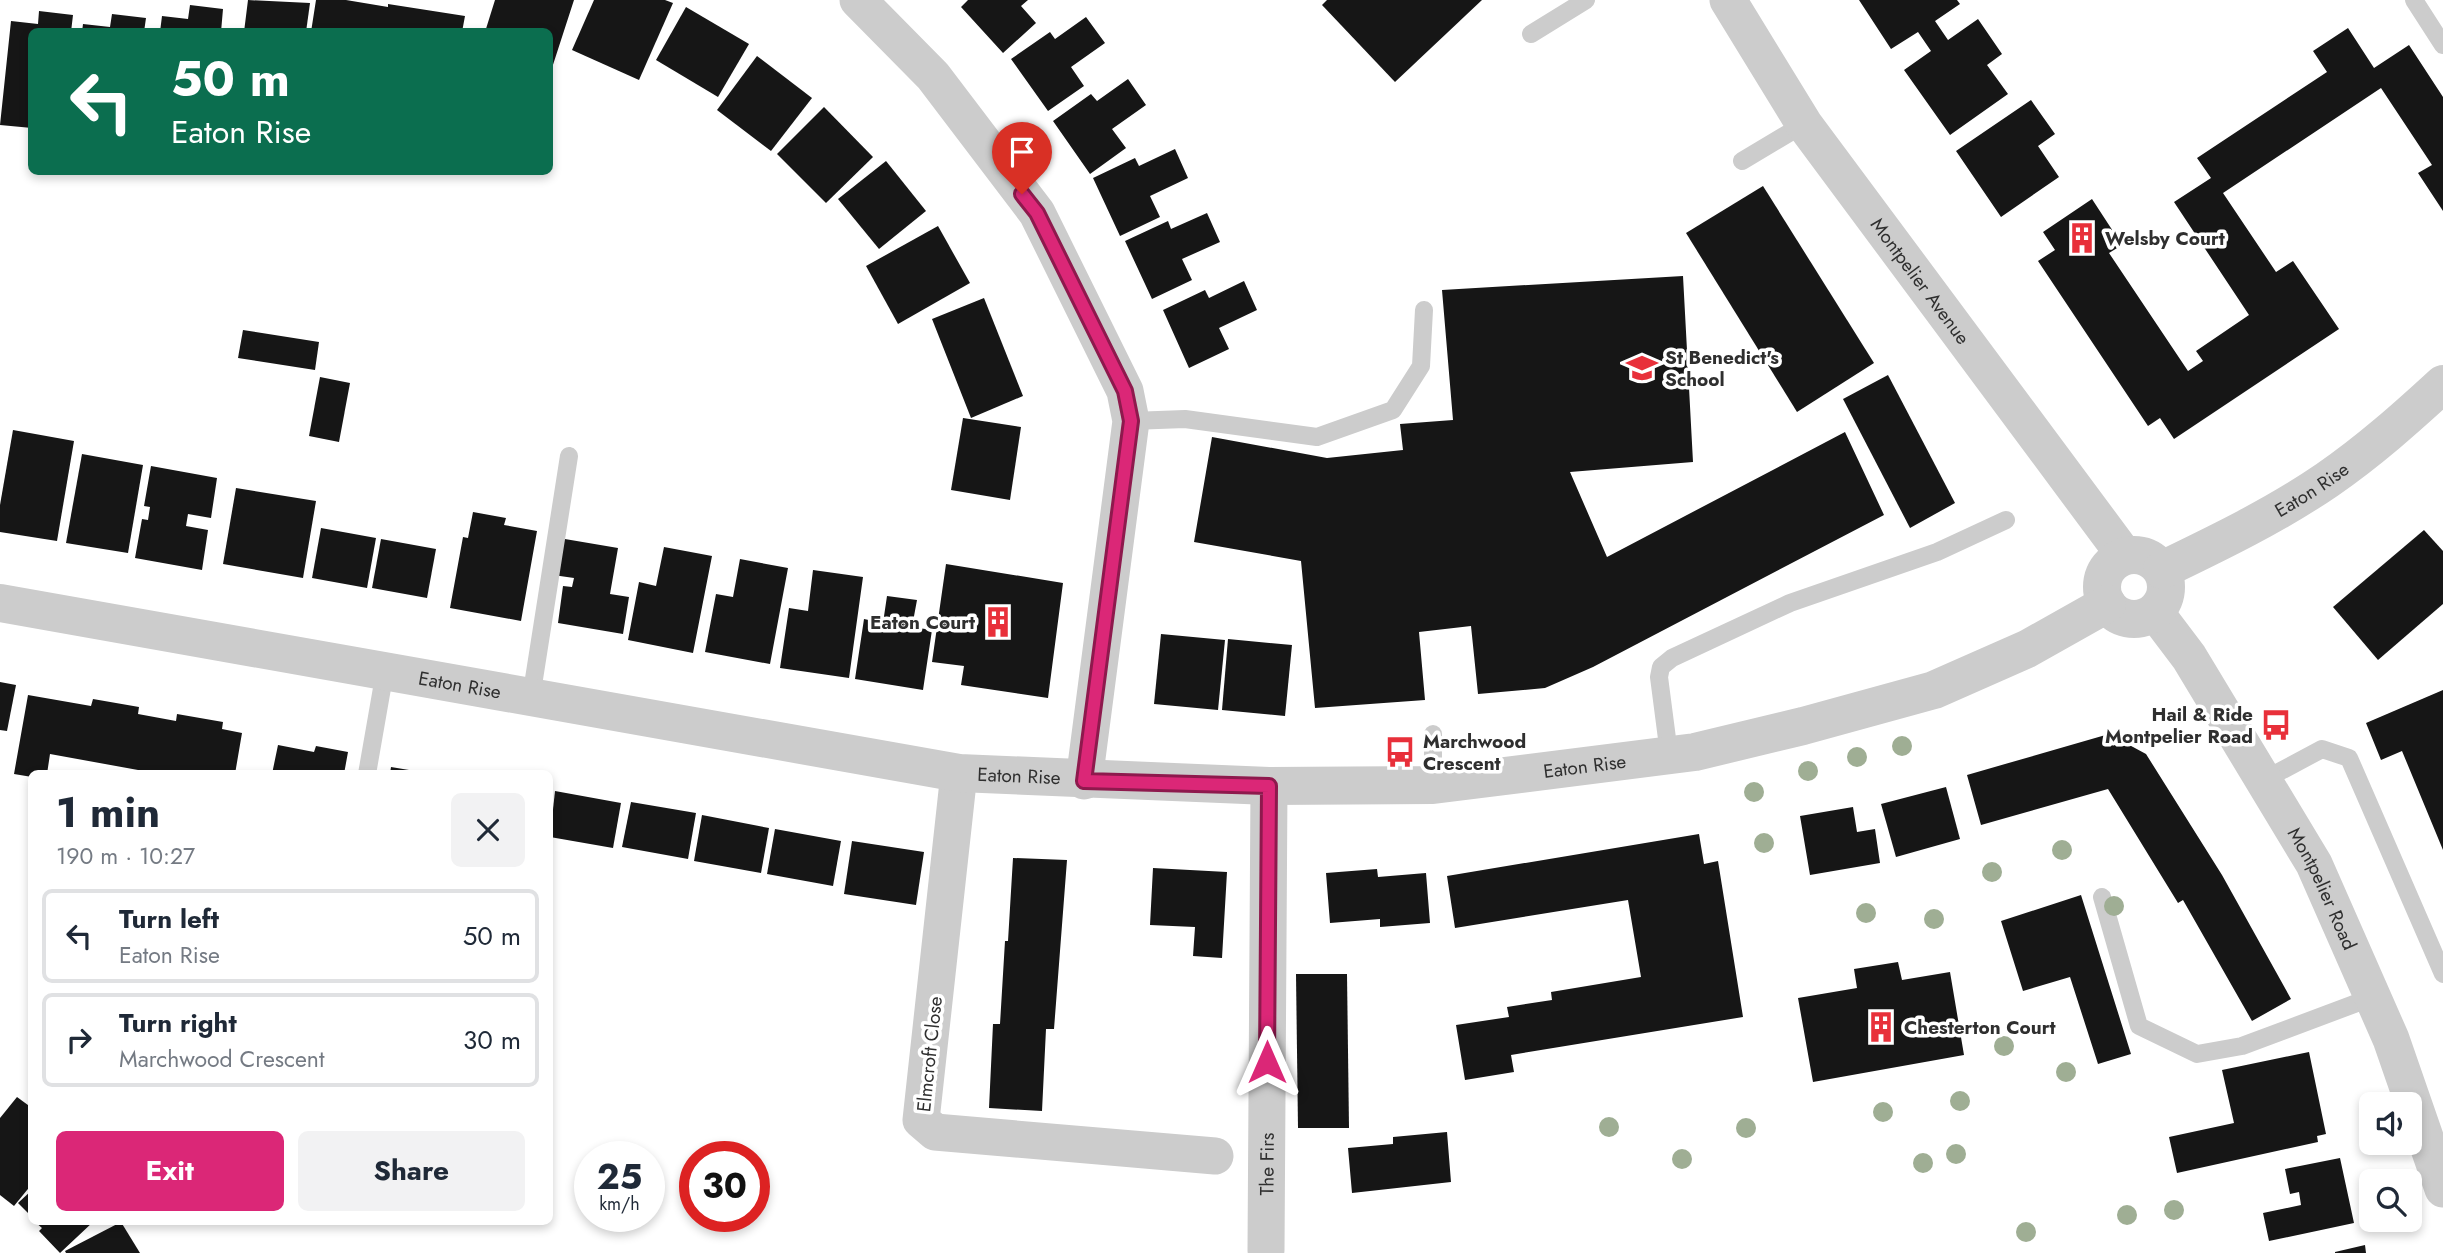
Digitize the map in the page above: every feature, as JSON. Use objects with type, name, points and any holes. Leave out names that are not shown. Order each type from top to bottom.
[{"type":"street","points":[[858,0],[933,76],[1037,213],[1125,391],[1131,421],[1084,781]]},
{"type":"street","name":"Montpelier Avenue","points":[[1728,0],[1804,124],[2125,556]]},
{"type":"street","name":"Eaton Rise","points":[[2162,570],[2223,540],[2326,481],[2386,436],[2443,384]]},
{"type":"street","points":[[2125,556],[2150,558],[2162,570],[2166,582],[2165,598],[2155,612],[2146,618],[2125,618],[2107,604],[2103,594],[2105,573],[2125,556]]},
{"type":"street","name":"Eaton Rise","points":[[0,603],[959,773],[1084,781],[1269,786],[1433,785],[1695,752],[1934,690],[2027,649],[2107,604]]},
{"type":"street","name":"Montpelier Road","points":[[2155,612],[2189,657],[2314,864],[2392,1039],[2443,1189]]},
{"type":"street","name":"Elmcroft Close","points":[[959,773],[921,1120],[935,1132],[1215,1156]]},
{"type":"street","name":"The Firs","points":[[1266,1250],[1269,786]]},
{"type":"lane","points":[[1531,34],[1586,0]]},
{"type":"lane","points":[[2414,0],[2443,45]]},
{"type":"lane","points":[[1742,161],[1804,124]]},
{"type":"lane","points":[[1131,421],[1185,419],[1317,437],[1393,410],[1421,366],[1424,310]]},
{"type":"lane","points":[[531,698],[569,456]]},
{"type":"lane","points":[[1669,754],[1659,677],[1661,667],[1672,657],[1790,603],[1937,552],[2006,520]]},
{"type":"lane","points":[[368,770],[385,671]]},
{"type":"lane","points":[[1433,734],[1433,785]]},
{"type":"lane","points":[[2262,781],[2322,749],[2349,758],[2443,974]]},
{"type":"lane","points":[[2102,897],[2139,1026],[2197,1054],[2242,1046],[2373,997]]},
{"type":"building","points":[[248,0],[310,3],[307,28],[244,28]]},
{"type":"building","points":[[316,0],[346,0],[388,7],[388,4],[465,16],[463,28],[312,28]]},
{"type":"building","points":[[495,0],[574,0],[553,65],[553,28],[486,28]]},
{"type":"building","points":[[594,0],[665,0],[673,3],[639,80],[572,50]]},
{"type":"building","points":[[968,0],[1028,0],[1021,6],[1036,23],[1003,53],[961,7]]},
{"type":"building","points":[[1327,0],[1482,0],[1395,82],[1322,5]]},
{"type":"building","points":[[1859,0],[1957,0],[1960,4],[1935,21],[1948,40],[1978,19],[2002,54],[1987,65],[2008,94],[1950,135],[1904,70],[1931,51],[1918,32],[1891,49]]},
{"type":"building","points":[[190,5],[223,9],[221,28],[160,28],[162,16],[188,19]]},
{"type":"building","points":[[686,7],[749,44],[718,97],[656,60]]},
{"type":"building","points":[[39,11],[73,15],[71,28],[28,28],[28,128],[0,125],[11,21],[38,24]]},
{"type":"building","points":[[112,14],[146,18],[145,28],[82,28],[83,24],[110,27]]},
{"type":"building","points":[[1086,17],[1105,43],[1071,67],[1084,86],[1048,111],[1011,59],[1050,32],[1055,39]]},
{"type":"building","name":"Welsby Court","points":[[2348,28],[2374,68],[2409,45],[2443,97],[2443,211],[2418,173],[2432,165],[2381,88],[2223,193],[2276,272],[2293,261],[2339,329],[2174,439],[2160,418],[2148,426],[2038,261],[2055,250],[2043,232],[2092,199],[2122,245],[2109,253],[2188,371],[2203,361],[2196,351],[2249,315],[2174,202],[2211,178],[2197,158],[2327,72],[2313,51]]},
{"type":"building","points":[[757,56],[812,98],[771,151],[717,110]]},
{"type":"building","points":[[1128,79],[1146,105],[1112,129],[1126,148],[1090,174],[1053,121],[1091,94],[1097,101]]},
{"type":"building","points":[[2031,100],[2055,134],[2038,146],[2059,177],[2001,217],[1956,151]]},
{"type":"building","points":[[824,107],[873,157],[826,203],[777,154]]},
{"type":"building","points":[[1175,149],[1188,178],[1150,196],[1160,217],[1120,236],[1093,178],[1135,158],[1139,166]]},
{"type":"building","points":[[886,161],[926,211],[879,249],[838,199]]},
{"type":"building","points":[[1763,186],[1874,363],[1797,412],[1686,233]]},
{"type":"building","points":[[1207,213],[1220,242],[1182,259],[1192,280],[1152,299],[1125,241],[1168,221],[1171,229]]},
{"type":"building","points":[[938,226],[970,283],[898,324],[866,266]]},
{"type":"building","points":[[1683,276],[1693,462],[1570,472],[1607,557],[1845,432],[1884,515],[1593,667],[1545,688],[1478,694],[1471,626],[1419,632],[1425,700],[1315,708],[1301,561],[1194,542],[1212,437],[1327,458],[1403,450],[1400,424],[1453,420],[1442,290]]},
{"type":"building","points":[[1244,281],[1257,310],[1219,328],[1229,349],[1189,368],[1163,310],[1205,290],[1209,298]]},
{"type":"building","points":[[984,298],[1023,396],[971,418],[932,319]]},
{"type":"building","points":[[243,330],[319,342],[315,370],[238,358]]},
{"type":"building","points":[[1888,375],[1955,503],[1910,528],[1843,399]]},
{"type":"building","points":[[320,377],[350,383],[339,442],[309,436]]},
{"type":"building","points":[[963,418],[1021,427],[1010,500],[951,490]]},
{"type":"building","points":[[13,430],[74,441],[57,541],[0,532],[0,505]]},
{"type":"building","points":[[82,454],[143,465],[128,553],[66,543]]},
{"type":"building","points":[[151,466],[217,478],[211,518],[188,514],[186,526],[208,530],[202,570],[135,558],[142,519],[148,520],[150,507],[144,506]]},
{"type":"building","points":[[236,488],[316,501],[303,578],[223,564]]},
{"type":"building","points":[[473,512],[506,518],[504,525],[537,531],[521,621],[450,608],[463,537],[468,538]]},
{"type":"building","points":[[321,528],[376,538],[367,588],[312,578]]},
{"type":"building","points":[[2424,530],[2443,551],[2443,604],[2378,660],[2333,607]]},
{"type":"building","points":[[559,538],[618,548],[610,594],[629,597],[623,634],[558,623],[563,586],[572,587],[574,578],[553,575]]},
{"type":"building","points":[[381,539],[436,549],[427,598],[372,588]]},
{"type":"building","points":[[664,547],[712,556],[693,653],[628,640],[639,582],[656,586]]},
{"type":"building","points":[[740,559],[788,568],[770,664],[705,652],[716,594],[733,597]]},
{"type":"building","name":"Eaton Court","points":[[946,564],[1063,583],[1048,698],[961,685],[964,666],[932,662]]},
{"type":"building","points":[[813,570],[863,577],[849,678],[780,668],[789,608],[808,611]]},
{"type":"building","points":[[887,596],[917,600],[912,627],[932,630],[923,690],[855,679],[864,619],[883,623]]},
{"type":"building","points":[[1161,634],[1225,640],[1218,710],[1154,704]]},
{"type":"building","points":[[1228,639],[1292,645],[1285,716],[1222,710]]},
{"type":"building","points":[[0,682],[16,685],[7,731],[0,730]]},
{"type":"building","points":[[2443,690],[2443,850],[2402,751],[2381,760],[2366,723]]},
{"type":"building","points":[[28,695],[91,706],[93,699],[139,707],[138,714],[176,721],[177,714],[223,722],[222,729],[242,733],[236,770],[138,770],[50,754],[48,770],[28,770],[28,776],[14,774]]},
{"type":"building","points":[[2109,734],[2146,754],[2222,875],[2291,999],[2252,1021],[2183,900],[2178,903],[2108,789],[1981,825],[1967,775]]},
{"type":"building","points":[[278,745],[314,752],[316,746],[348,752],[345,770],[273,770]]},
{"type":"building","points":[[1946,787],[1960,839],[1896,857],[1881,804]]},
{"type":"building","points":[[555,791],[621,803],[613,848],[553,838]]},
{"type":"building","points":[[631,802],[696,813],[688,859],[622,847]]},
{"type":"building","points":[[1853,807],[1857,832],[1875,829],[1880,863],[1810,875],[1800,816]]},
{"type":"building","points":[[702,815],[769,828],[761,873],[694,861]]},
{"type":"building","points":[[775,829],[841,841],[833,886],[767,874]]},
{"type":"building","points":[[1699,834],[1704,864],[1718,861],[1743,1017],[1511,1055],[1514,1072],[1465,1080],[1456,1025],[1509,1017],[1507,1007],[1552,1000],[1551,992],[1641,977],[1628,900],[1455,928],[1447,876]]},
{"type":"building","points":[[852,841],[924,852],[916,905],[844,894]]},
{"type":"building","points":[[1013,858],[1067,860],[1054,1029],[1046,1029],[1042,1111],[989,1108],[993,1024],[1000,1024]]},
{"type":"building","points":[[1153,868],[1227,872],[1222,958],[1193,956],[1195,927],[1150,925]]},
{"type":"building","points":[[1377,869],[1378,877],[1426,873],[1430,923],[1380,927],[1380,919],[1330,923],[1326,873]]},
{"type":"building","points":[[2081,895],[2131,1054],[2098,1064],[2070,977],[2023,991],[2001,921]]},
{"type":"building","name":"Chesterton Court","points":[[1898,962],[1902,980],[1950,972],[1964,1055],[1813,1082],[1798,998],[1857,988],[1854,969]]},
{"type":"building","points":[[1296,974],[1347,974],[1349,1128],[1298,1128]]},
{"type":"building","points":[[2309,1052],[2326,1134],[2317,1136],[2318,1142],[2177,1173],[2169,1137],[2234,1123],[2222,1070]]},
{"type":"building","points":[[17,1097],[28,1105],[28,1189],[14,1206],[0,1195],[0,1118]]},
{"type":"building","points":[[1447,1132],[1451,1182],[1352,1193],[1348,1148],[1393,1144],[1393,1137]]},
{"type":"building","points":[[2340,1158],[2354,1223],[2269,1241],[2263,1213],[2301,1205],[2299,1192],[2290,1194],[2285,1169]]},
{"type":"building","points":[[28,1194],[28,1213],[18,1203]]},
{"type":"building","points":[[38,1225],[90,1225],[60,1253],[39,1231],[42,1228]]},
{"type":"building","points":[[115,1225],[123,1225],[140,1253],[66,1253],[65,1251]]},
{"type":"building","points":[[2365,1245],[2366,1253],[2335,1253],[2335,1252]]},
{"type":"place","name":"Welsby Court","points":[[2082,238]]},
{"type":"place","name":"St Benedict's School","points":[[1642,368]]},
{"type":"place","name":"Eaton Court","points":[[998,622]]},
{"type":"place","name":"Hail & Ride Montpelier Road","points":[[2276,725]]},
{"type":"place","name":"Marchwood Crescent","points":[[1400,752]]},
{"type":"place","name":"Chesterton Court","points":[[1881,1027]]},
{"type":"route","points":[[1022,194],[1037,213],[1125,391],[1131,421],[1084,781],[1269,786],[1267,1062]]}]
